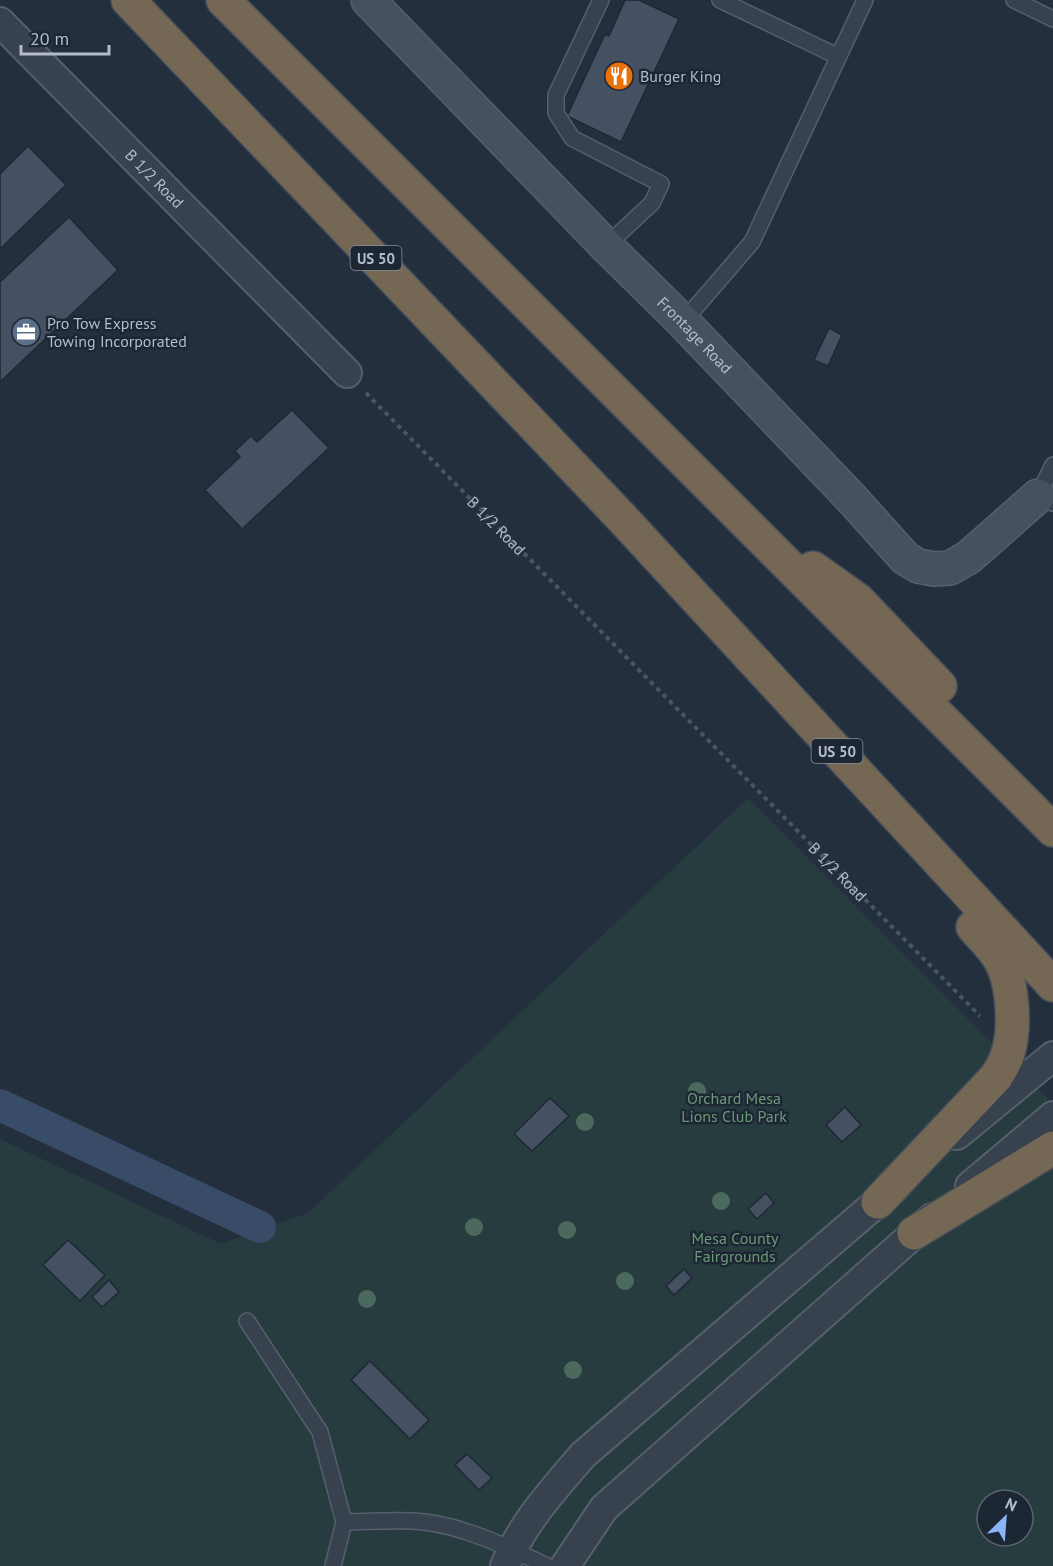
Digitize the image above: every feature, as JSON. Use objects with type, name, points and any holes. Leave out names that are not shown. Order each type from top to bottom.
[{"type":"highway","name":"US 50","points":[[128,0],[622,518],[1053,985]]},
{"type":"highway","points":[[222,0],[1053,830]]},
{"type":"highway","points":[[738,515],[858,600],[1053,804]]},
{"type":"highway","points":[[622,518],[998,957],[1006,976],[1012,1002],[1012,1030],[1007,1056],[996,1077],[878,1202]]},
{"type":"highway","points":[[914,1233],[1053,1148]]},
{"type":"street","name":"Frontage Road","points":[[368,0],[606,246],[684,322],[854,500],[905,558],[918,566],[934,569],[950,568],[969,557],[1046,500]]},
{"type":"street","name":"B 1/2 Road","points":[[0,22],[347,373]]},
{"type":"street","points":[[508,1557],[542,1502],[584,1455],[878,1202],[1053,1056]]},
{"type":"street","points":[[565,1566],[604,1508],[914,1233],[1053,1116]]},
{"type":"lane","points":[[601,0],[556,95],[556,113],[572,138],[661,184],[652,203],[606,246]]},
{"type":"lane","points":[[720,0],[837,56]]},
{"type":"lane","points":[[684,322],[752,242],[865,0]]},
{"type":"lane","points":[[1014,0],[1053,19]]},
{"type":"lane","points":[[1046,500],[1053,465]]},
{"type":"lane","points":[[247,1321],[320,1432],[344,1522],[333,1566]]},
{"type":"lane","points":[[344,1522],[424,1522],[467,1533],[508,1557],[547,1566]]},
{"type":"path","name":"B 1/2 Road","points":[[347,373],[984,1021]]},
{"type":"green space","name":"Mesa County Fairgrounds","points":[[748,798],[1053,1104],[1053,1566],[0,1566],[0,1139],[221,1244],[308,1213]]},
{"type":"building","name":"Burger King","points":[[625,0],[639,0],[679,19],[621,142],[567,116],[605,34],[609,36]]},
{"type":"building","points":[[28,146],[66,185],[0,249],[0,174]]},
{"type":"building","name":"Pro Tow Express Towing Incorporated","points":[[69,217],[118,270],[0,382],[0,282]]},
{"type":"building","points":[[829,328],[842,335],[828,366],[814,360]]},
{"type":"building","points":[[292,410],[329,448],[242,529],[205,490],[240,457],[235,451],[251,436],[257,442]]},
{"type":"building","points":[[550,1098],[569,1116],[532,1151],[514,1134]]},
{"type":"building","points":[[845,1107],[861,1125],[842,1142],[826,1125]]},
{"type":"building","points":[[766,1193],[774,1203],[757,1219],[748,1209]]},
{"type":"building","points":[[68,1240],[105,1275],[80,1301],[43,1265]]},
{"type":"building","points":[[684,1269],[692,1278],[674,1295],[666,1286]]},
{"type":"building","points":[[109,1280],[119,1292],[102,1307],[92,1297]]},
{"type":"building","points":[[370,1361],[429,1420],[410,1439],[351,1380]]},
{"type":"building","points":[[467,1454],[492,1478],[479,1490],[455,1465]]},
{"type":"waterway","points":[[0,1105],[260,1227]]},
{"type":"place","name":"Burger King","points":[[619,76]]},
{"type":"place","name":"Pro Tow Express Towing Incorporated","points":[[26,332]]},
{"type":"park label","name":"Orchard Mesa Lions Club Park","points":[[734,1107]]}]
